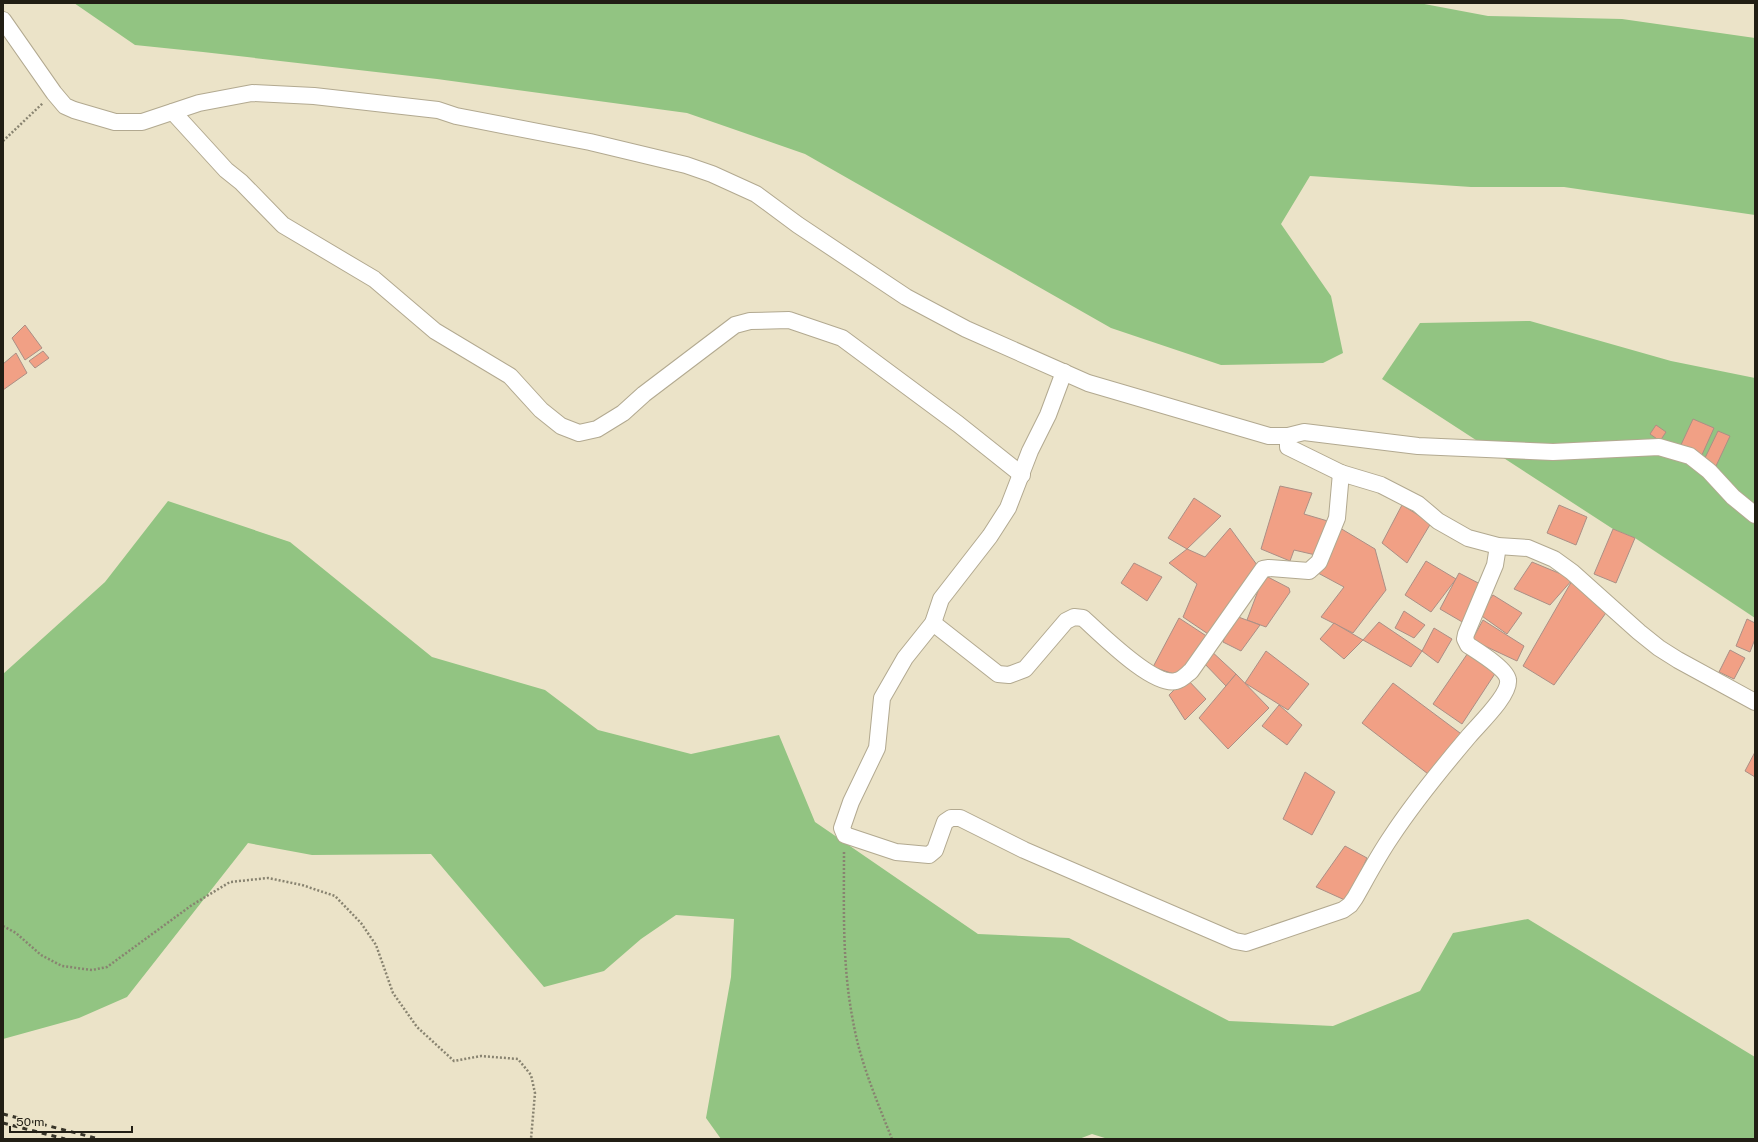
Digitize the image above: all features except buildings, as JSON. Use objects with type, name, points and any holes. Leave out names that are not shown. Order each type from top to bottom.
[{"type":"street","points":[[3,20],[54,93],[65,106],[115,122],[142,122],[198,103],[252,93],[314,96],[438,110],[456,116],[590,142],[686,165],[712,174],[756,194],[798,225],[906,297],[966,329],[1088,383],[1269,436],[1288,436],[1304,432],[1418,446],[1553,452],[1659,447],[1690,456],[1709,471],[1733,497],[1755,515]]},
{"type":"street","points":[[173,112],[226,170],[241,182],[283,225],[374,279],[435,331],[510,376],[541,410],[561,426],[579,433],[597,429],[623,413],[644,394],[735,324],[750,321],[789,320],[842,338],[958,424],[1022,475]]},
{"type":"street","points":[[1064,372],[1048,415],[1030,451],[1008,508],[990,536],[941,599],[932,623],[905,658],[882,698],[876,748],[851,802],[842,828],[845,835],[896,852],[929,855],[936,850],[944,822],[952,818],[960,818],[1024,850],[1234,941],[1246,942],[1343,910],[1350,905],[1355,898],[1390,838],[1411,808],[1443,766],[1499,701],[1508,686],[1508,678],[1503,670],[1468,644],[1465,639],[1495,565],[1498,546]]},
{"type":"street","points":[[1288,436],[1288,447],[1341,473],[1382,485],[1418,504],[1438,521],[1468,538],[1498,546],[1528,548],[1554,559],[1572,572],[1638,632],[1659,648],[1755,702]]},
{"type":"street","points":[[932,623],[998,674],[1009,675],[1024,669],[1066,621],[1074,617],[1083,618],[1137,666],[1165,681],[1177,681],[1191,671],[1263,569],[1269,568],[1309,571],[1319,562],[1337,518],[1341,473]]},
{"type":"path","points":[[3,141],[54,93]]},
{"type":"path","points":[[845,835],[844,960],[853,1022],[869,1079],[892,1139]]},
{"type":"path","points":[[3,926],[16,933],[41,956],[62,966],[92,970],[107,967],[192,905],[230,882],[268,878],[302,885],[335,896],[361,923],[376,945],[393,993],[416,1027],[454,1061],[481,1056],[518,1059],[531,1075],[535,1093],[532,1139]]},
{"type":"green space","points":[[74,3],[1419,3],[1488,16],[1622,19],[1755,38],[1755,215],[1564,187],[1471,187],[1310,176],[1281,224],[1331,296],[1343,353],[1323,363],[1221,365],[1111,328],[805,154],[687,113],[437,79],[135,45]]},
{"type":"green space","points":[[1530,321],[1671,361],[1755,378],[1755,618],[1635,538],[1613,529],[1382,379],[1420,323]]},
{"type":"green space","points":[[168,501],[290,542],[432,657],[545,690],[598,730],[691,754],[779,735],[815,822],[978,934],[1069,938],[1229,1021],[1333,1026],[1420,991],[1453,933],[1528,919],[1755,1057],[1755,1139],[1108,1139],[1092,1134],[1079,1139],[721,1139],[706,1118],[731,977],[734,919],[676,915],[641,939],[604,971],[544,987],[431,854],[312,855],[248,843],[127,997],[79,1018],[3,1039],[3,674],[105,582]]},
{"type":"railway","points":[[3,1114],[99,1139]]},
{"type":"railway","points":[[3,1123],[65,1139]]}]
